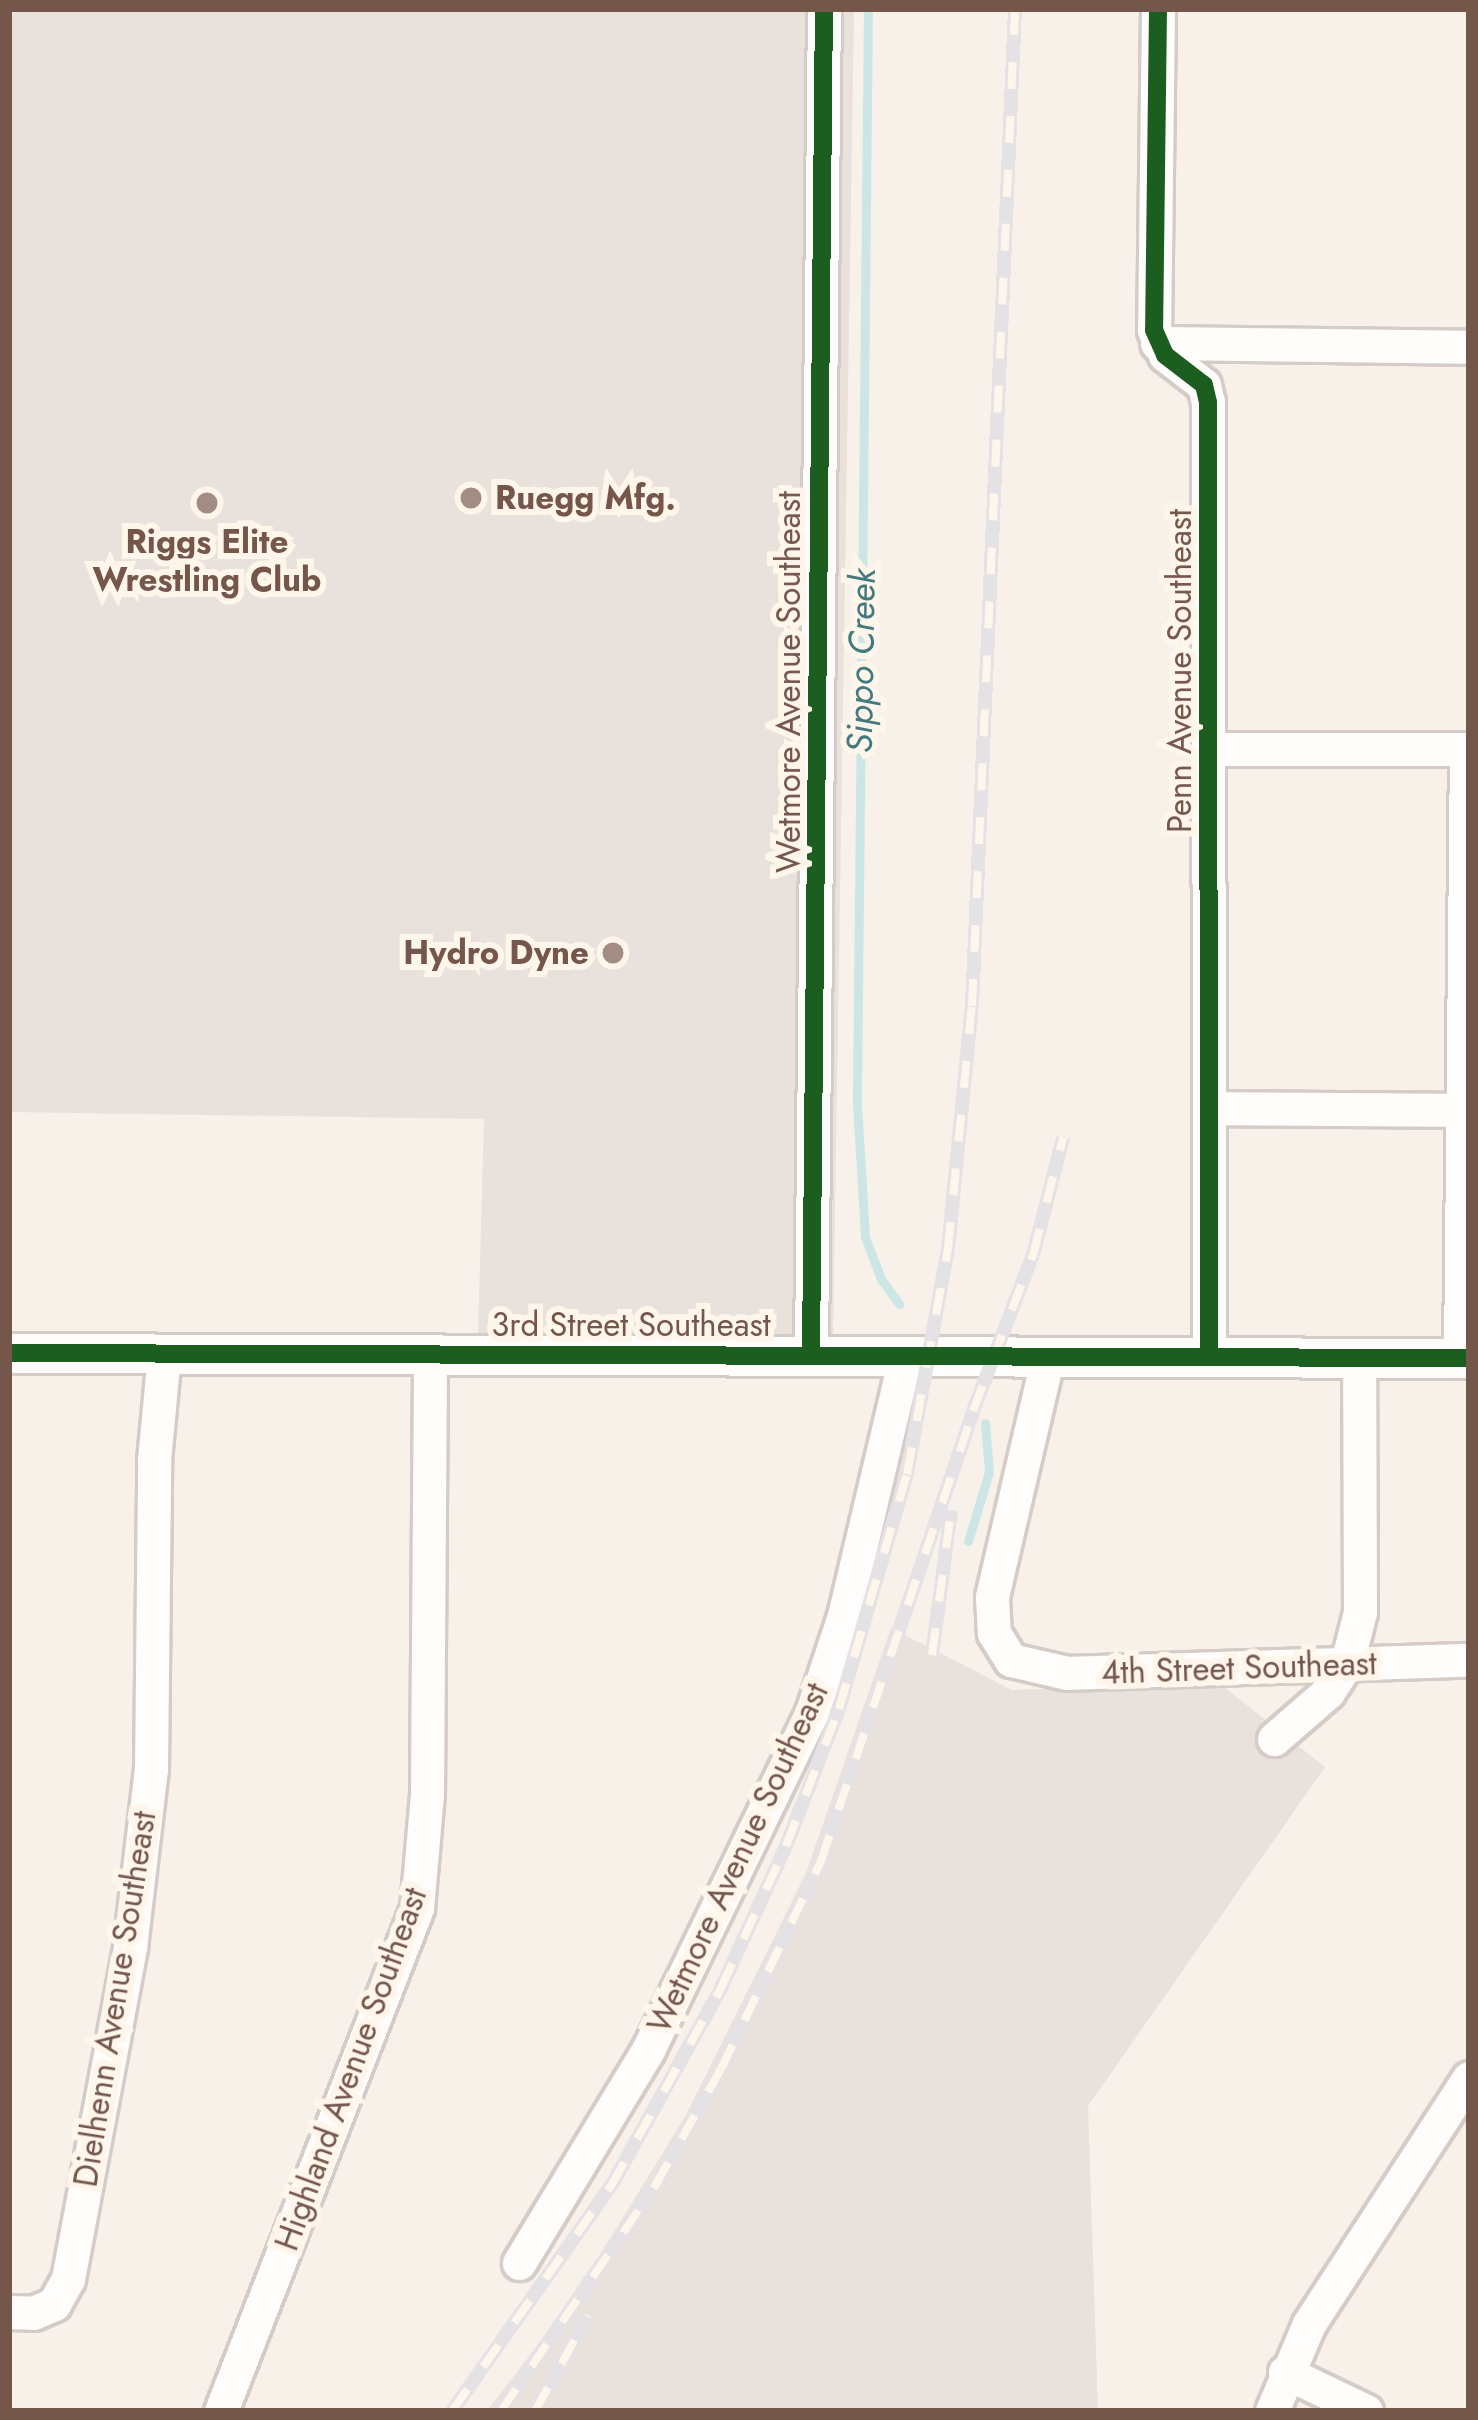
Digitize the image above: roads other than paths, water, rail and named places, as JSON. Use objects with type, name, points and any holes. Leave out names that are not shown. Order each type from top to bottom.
[{"type":"street","name":"Wetmore Avenue Southeast","points":[[811,1355],[824,9]]},
{"type":"street","points":[[1158,9],[1157,344],[1469,347]]},
{"type":"street","name":"Penn Avenue Southeast","points":[[1157,344],[1194,373],[1208,402],[1209,1357]]},
{"type":"street","points":[[1210,748],[1468,748],[1465,1358]]},
{"type":"street","points":[[1210,1108],[1466,1110]]},
{"type":"street","name":"3rd Street Southeast","points":[[9,1353],[1465,1358]]},
{"type":"street","name":"Dielhenn Avenue Southeast","points":[[9,2312],[41,2311],[61,2295],[68,2279],[130,1947],[151,1769],[154,1460],[164,1354]]},
{"type":"street","name":"Wetmore Avenue Southeast","points":[[519,2263],[648,2050],[811,1714],[844,1616],[906,1354]]},
{"type":"street","name":"Highland Avenue Southeast","points":[[221,2411],[417,1908],[427,1794],[430,1356]]},
{"type":"street","name":"4th Street Southeast","points":[[1048,1356],[992,1597],[994,1633],[1011,1660],[1067,1673],[1295,1670],[1347,1663],[1469,1660]]},
{"type":"street","points":[[1274,1739],[1328,1692],[1347,1663],[1360,1612],[1359,1358]]},
{"type":"street","points":[[1272,2411],[1285,2372],[1333,2284],[1469,2078]]},
{"type":"street","points":[[1285,2372],[1366,2411]]},
{"type":"waterway","name":"Sippo Creek","points":[[868,9],[857,1105],[865,1237],[881,1279],[899,1304]]},
{"type":"waterway","name":"Sippo Creek","points":[[968,1541],[989,1472],[985,1423]]},
{"type":"railway","points":[[452,2411],[611,2186],[721,1988],[786,1846],[839,1709],[907,1474],[948,1249],[972,1006],[1015,9]]},
{"type":"railway","points":[[501,2411],[655,2186],[721,2069],[821,1861],[973,1411],[1033,1255],[1063,1138]]},
{"type":"railway","points":[[932,1655],[951,1510]]},
{"type":"railway","points":[[535,2411],[588,2316]]},
{"type":"place","name":"Ruegg Mfg.","points":[[471,498]]},
{"type":"place","name":"Riggs Elite Wrestling Club","points":[[207,503]]},
{"type":"place","name":"Hydro Dyne","points":[[613,953]]}]
